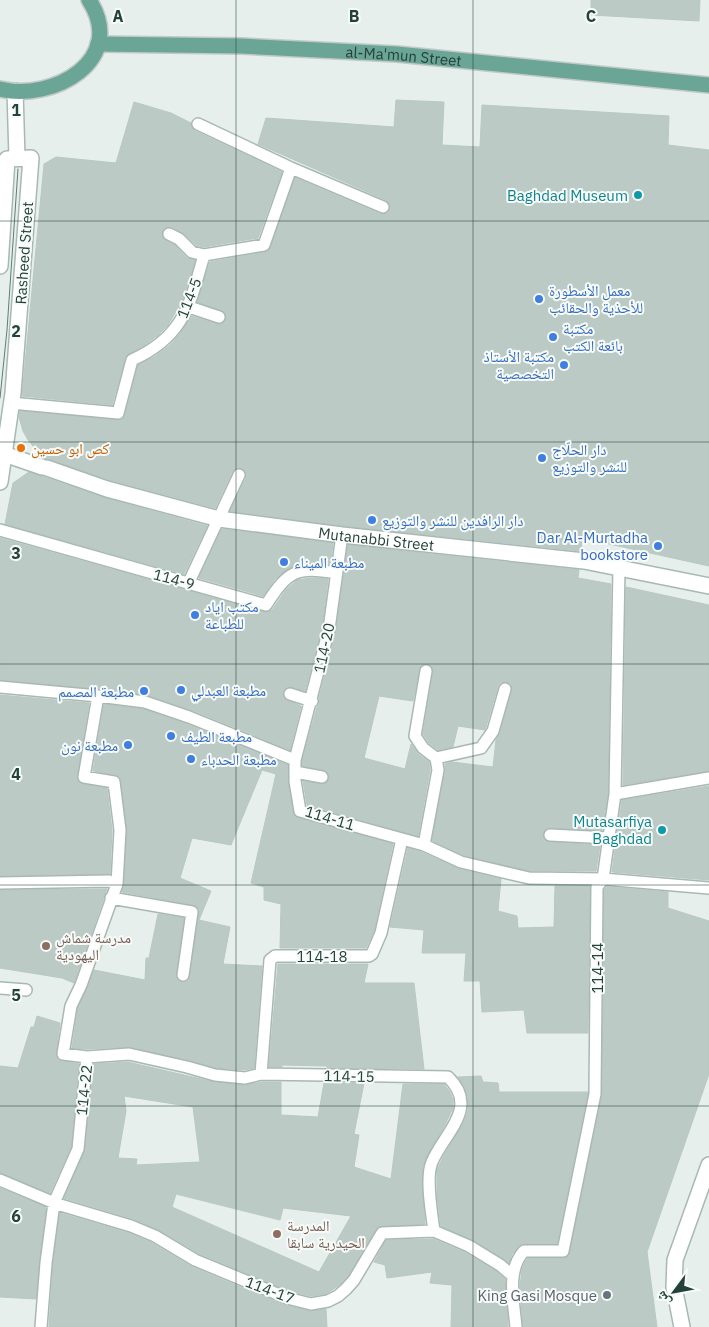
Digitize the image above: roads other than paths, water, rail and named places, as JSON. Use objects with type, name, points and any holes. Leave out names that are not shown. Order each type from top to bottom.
[{"type":"main road","points":[[0,89],[15,91],[44,89],[70,79],[84,68],[98,44],[99,26],[97,16],[89,0]]},
{"type":"main road","name":"al-Ma'mun Street","points":[[98,44],[241,46],[397,54],[709,85]]},
{"type":"street","points":[[15,91],[17,158]]},
{"type":"street","name":"Rasheed Street","points":[[0,265],[7,158],[31,158],[11,403],[0,482]]},
{"type":"street","name":"Mutanabbi Street","points":[[4,454],[107,489],[219,519],[342,535],[584,561],[709,586]]},
{"type":"street","points":[[682,1327],[674,1286],[675,1260],[709,1165]]},
{"type":"lane","points":[[198,124],[291,168],[383,207]]},
{"type":"lane","points":[[168,234],[179,239],[192,252],[204,255],[264,245],[291,168]]},
{"type":"lane","name":"114-5","points":[[11,403],[118,413],[132,360],[161,344],[178,326],[189,306],[204,255]]},
{"type":"lane","points":[[189,306],[219,317]]},
{"type":"lane","points":[[189,582],[239,475]]},
{"type":"lane","name":"114-9","points":[[0,530],[122,566],[189,582],[266,605],[284,579],[295,572],[315,569],[336,573]]},
{"type":"lane","name":"114-20","points":[[295,760],[312,701],[329,629],[342,535]]},
{"type":"lane","name":"114-14","points":[[516,1327],[513,1276],[518,1260],[524,1251],[563,1252],[596,1094],[597,887],[603,879],[615,794],[619,568]]},
{"type":"lane","points":[[424,845],[438,770],[436,758],[424,748],[415,736],[426,671]]},
{"type":"lane","points":[[0,687],[145,702],[189,717],[295,760]]},
{"type":"lane","points":[[436,758],[481,748],[493,731],[505,689]]},
{"type":"lane","points":[[290,694],[312,701]]},
{"type":"lane","name":"114-22","points":[[41,1327],[46,1263],[54,1203],[78,1150],[88,1057],[63,1054],[71,1006],[81,985],[116,884],[120,830],[114,782],[84,777],[98,696]]},
{"type":"lane","name":"114-11","points":[[295,760],[300,811],[424,845],[462,862],[529,878],[603,879],[709,888]]},
{"type":"lane","points":[[295,772],[322,778]]},
{"type":"lane","points":[[615,794],[709,778]]},
{"type":"lane","points":[[550,835],[610,838]]},
{"type":"lane","name":"114-18","points":[[261,1074],[270,960],[275,956],[369,956],[372,954],[381,933],[402,839]]},
{"type":"lane","points":[[0,883],[109,882],[116,884]]},
{"type":"lane","points":[[112,898],[192,912],[183,975]]},
{"type":"lane","points":[[0,988],[26,990]]},
{"type":"lane","name":"114-15","points":[[88,1057],[130,1054],[216,1075],[245,1078],[261,1074],[448,1077],[457,1086],[461,1099],[458,1117],[431,1163],[429,1197],[434,1231]]},
{"type":"lane","name":"114-17","points":[[0,1180],[54,1203],[131,1226],[155,1236],[195,1260],[287,1298],[311,1304],[328,1301],[346,1289],[354,1280],[382,1233],[434,1231],[469,1246],[500,1265],[513,1276]]},
{"type":"tram line","points":[[0,398],[7,330],[18,169]]},
{"type":"place","name":"Baghdad Museum","points":[[638,195]]},
{"type":"place","name":"معمل الأسطورة للأحذية والحقائب","points":[[539,299]]},
{"type":"place","name":"مكتبة بائعة الكتب","points":[[553,337]]},
{"type":"place","name":"مكتبة الأستاذ التخصصية","points":[[564,365]]},
{"type":"place","name":"كص ابو حسين","points":[[21,448]]},
{"type":"place","name":"دار الحلّاج للنشر والتوزيع","points":[[542,458]]},
{"type":"place","name":"دار الرافدين للنشر والتوزيع","points":[[372,520]]},
{"type":"place","name":"Dar Al-Murtadha bookstore","points":[[658,546]]},
{"type":"place","name":"مطبعة الميناء","points":[[284,562]]},
{"type":"place","name":"مكتب اياد للطباعة","points":[[195,615]]},
{"type":"place","name":"مطبعة العبدلي","points":[[181,690]]},
{"type":"place","name":"مطبعة المصمم","points":[[144,691]]},
{"type":"place","name":"مطبعة الطيف","points":[[171,736]]},
{"type":"place","name":"مطبعة نون","points":[[128,745]]},
{"type":"place","name":"مطبعة الحدباء","points":[[191,759]]},
{"type":"place","name":"Mutasarfiya Baghdad","points":[[662,830]]},
{"type":"place","name":"مدرسة شماش اليهودية","points":[[46,946]]},
{"type":"place","name":"المدرسة الحيدرية سابقا","points":[[277,1234]]},
{"type":"place","name":"King Gasi Mosque","points":[[607,1295]]}]
